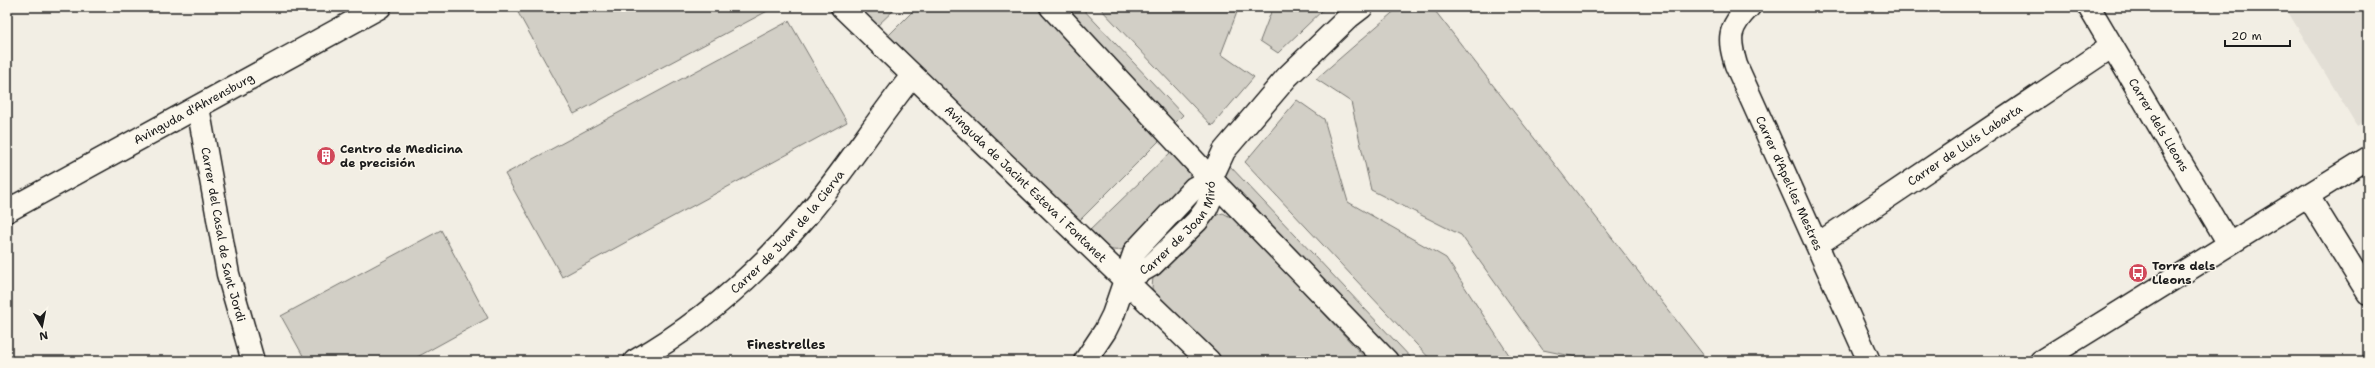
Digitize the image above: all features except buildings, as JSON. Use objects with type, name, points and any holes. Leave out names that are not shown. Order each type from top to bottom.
[{"type":"street","name":"Avinguda d'Ahrensburg","points":[[7,211],[380,7]]},
{"type":"street","name":"Avinguda de Jacint Esteva i Fontanet","points":[[842,7],[1209,361]]},
{"type":"street","points":[[1051,7],[1211,179],[1387,361]]},
{"type":"street","points":[[1211,179],[1224,150],[1282,83],[1349,17],[1362,7]]},
{"type":"street","name":"Carrer d'Apel·les Mestres","points":[[1749,7],[1739,17],[1729,41],[1736,65],[1818,244],[1869,361]]},
{"type":"street","name":"Carrer dels Lleons","points":[[2089,7],[2111,47],[2229,244]]},
{"type":"street","name":"Carrer de Lluís Labarta","points":[[1818,244],[2111,47]]},
{"type":"street","name":"Carrer de Juan de la Cierva","points":[[635,361],[688,327],[741,284],[804,219],[912,76]]},
{"type":"street","name":"Carrer del Casal de Sant Jordi","points":[[198,107],[228,274],[253,361]]},
{"type":"street","points":[[2041,361],[2368,158]]},
{"type":"street","name":"Carrer de Joan Miró","points":[[1085,361],[1105,332],[1113,315],[1124,280],[1152,265],[1197,221],[1206,209],[1210,200],[1211,179]]},
{"type":"street","points":[[2308,196],[2368,293]]},
{"type":"shaded area","points":[[515,7],[775,7],[574,114]]},
{"type":"shaded area","points":[[853,7],[897,7],[875,28]]},
{"type":"shaded area","points":[[917,7],[1036,7],[1161,139],[1078,222],[886,38]]},
{"type":"shaded area","points":[[1063,7],[1081,7],[1183,115],[1174,124]]},
{"type":"shaded area","points":[[1099,7],[1239,7],[1221,54],[1254,77],[1212,126]]},
{"type":"shaded area","points":[[1273,7],[1326,7],[1278,53],[1260,41]]},
{"type":"shaded area","points":[[1399,7],[1432,7],[1708,361],[1595,361],[1543,350],[1461,235],[1371,190],[1351,102],[1316,79]]},
{"type":"shaded area","points":[[2285,7],[2368,7],[2368,119],[2357,126]]},
{"type":"shaded area","points":[[789,21],[847,122],[562,277],[505,174]]},
{"type":"shaded area","points":[[1297,100],[1324,119],[1348,202],[1446,258],[1513,361],[1432,361],[1245,162]]},
{"type":"shaded area","points":[[1172,151],[1189,171],[1190,179],[1127,247],[1121,250],[1116,250],[1101,244],[1088,232]]},
{"type":"shaded area","points":[[1229,165],[1414,361],[1397,361],[1227,180],[1225,172]]},
{"type":"shaded area","points":[[1223,213],[1238,221],[1368,361],[1222,361],[1157,298],[1152,288],[1153,277],[1214,216]]},
{"type":"shaded area","points":[[441,230],[488,318],[410,361],[306,361],[281,316]]},
{"type":"place","name":"Centro de Medicina de precisión","points":[[326,156]]},
{"type":"place","name":"Torre dels Lleons","points":[[2138,273]]},
{"type":"district","name":"Finestrelles","points":[[786,344]]}]
